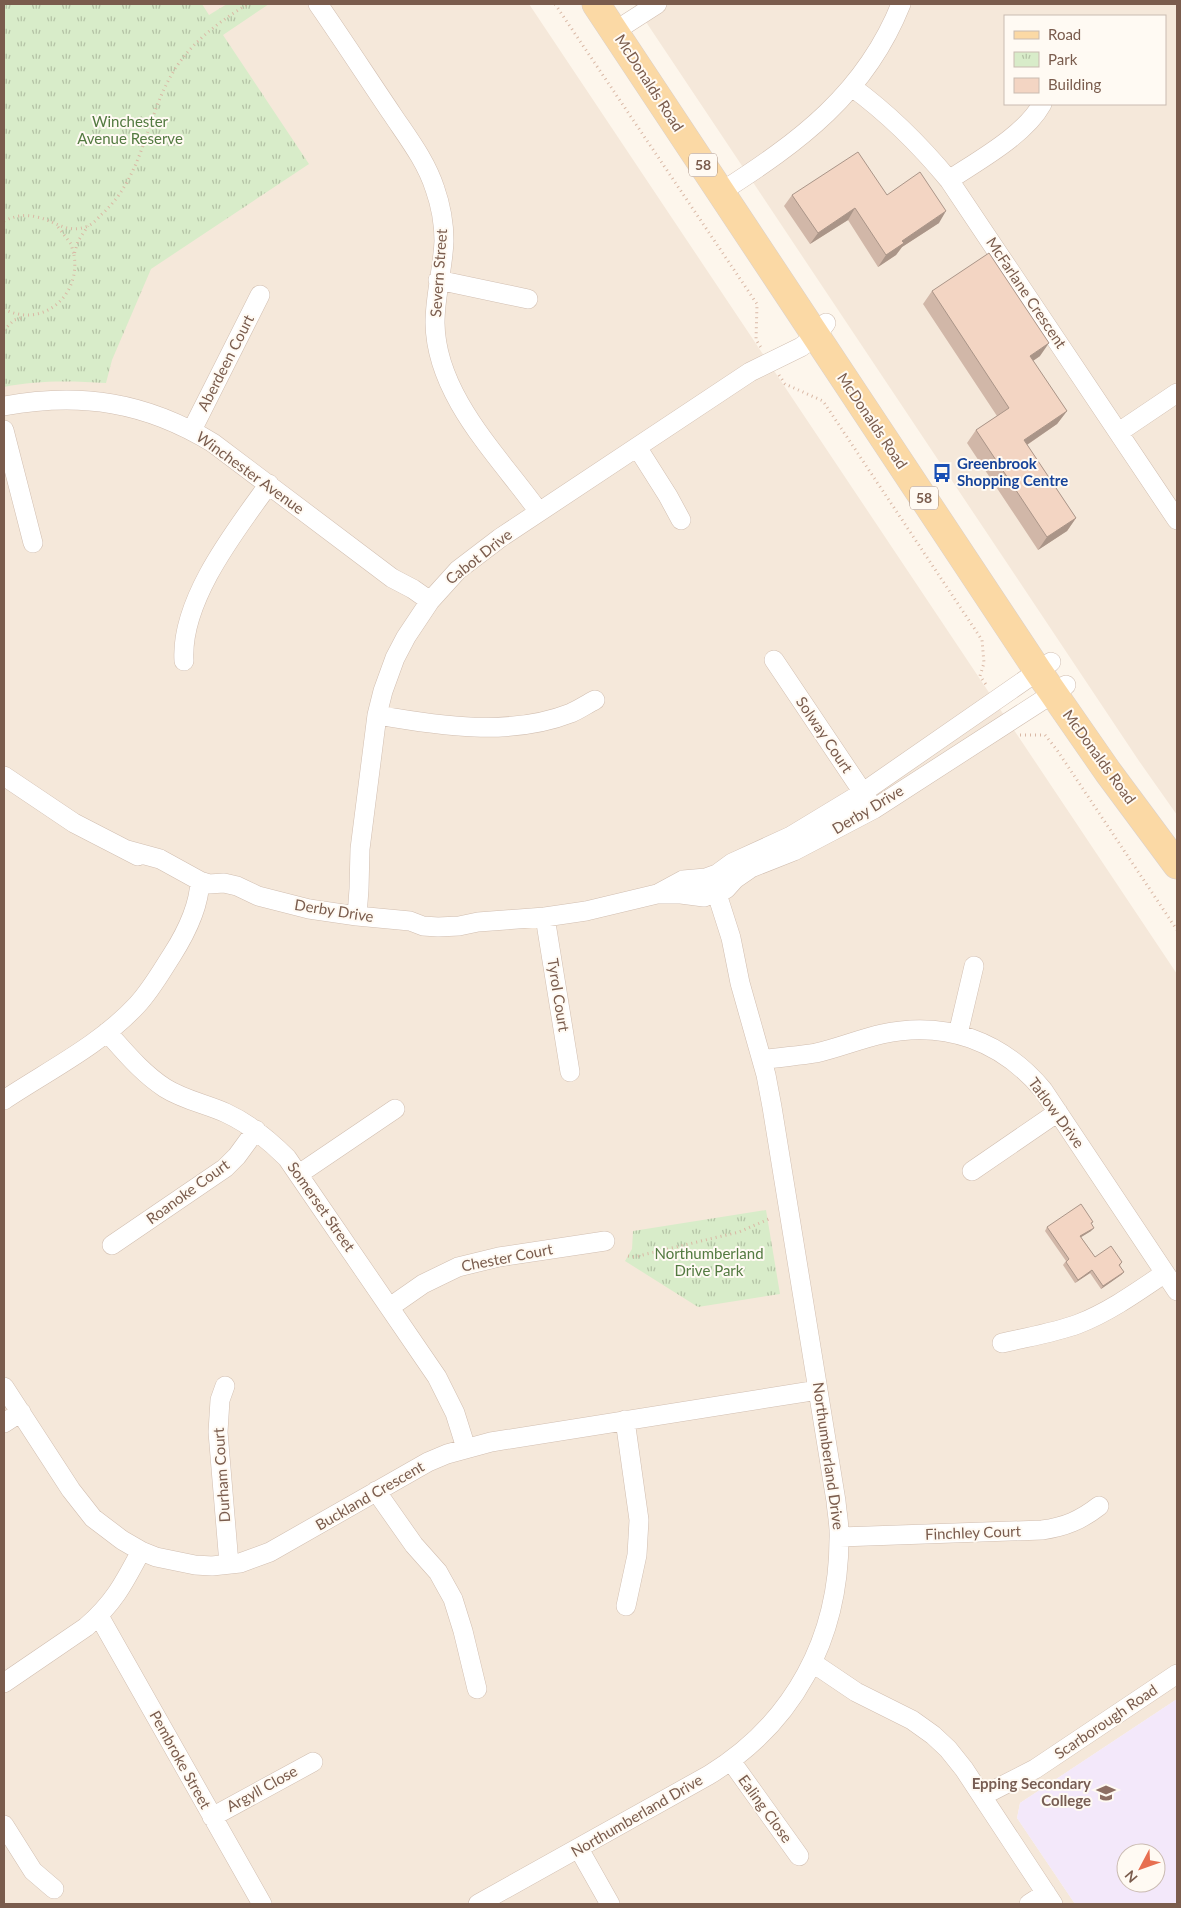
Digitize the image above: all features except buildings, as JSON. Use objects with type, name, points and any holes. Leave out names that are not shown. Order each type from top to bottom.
[{"type":"main road","name":"McDonalds Road","points":[[596,4],[616,20],[817,328],[1044,666],[1129,779],[1149,816],[1176,857]]},
{"type":"main road","name":"McDonalds Road","points":[[1060,689],[1108,772],[1176,857]]},
{"type":"street","name":"Severn Street","points":[[318,4],[428,170],[440,205],[443,222],[442,256],[438,280],[435,326],[443,366],[461,405],[504,469],[513,489],[535,515]]},
{"type":"street","points":[[616,20],[658,4]]},
{"type":"street","points":[[727,188],[798,140],[833,108],[852,87],[886,37],[901,4]]},
{"type":"street","name":"McFarlane Crescent","points":[[852,87],[897,123],[916,141],[950,180],[1177,520]]},
{"type":"street","points":[[950,180],[1018,133],[1029,123],[1041,105]]},
{"type":"street","points":[[438,280],[528,299]]},
{"type":"street","name":"Aberdeen Court","points":[[192,430],[260,295]]},
{"type":"street","name":"Cabot Drive","points":[[352,916],[359,889],[360,850],[377,715],[383,691],[395,658],[427,605],[449,579],[476,555],[750,372],[801,347],[817,328]]},
{"type":"street","points":[[1119,432],[1177,393]]},
{"type":"street","name":"Winchester Avenue","points":[[4,406],[42,400],[86,400],[139,409],[166,418],[192,430],[269,484],[392,578],[408,596],[427,605]]},
{"type":"street","points":[[4,430],[34,543]]},
{"type":"street","points":[[637,447],[668,496],[680,520]]},
{"type":"street","points":[[184,661],[185,635],[188,621],[197,600],[222,553],[269,484]]},
{"type":"street","name":"Solway Court","points":[[774,660],[874,809]]},
{"type":"street","name":"Derby Drive","points":[[197,889],[209,884],[224,883],[237,886],[258,896],[309,909],[352,916],[410,921],[424,917],[477,922],[546,917],[586,911],[657,894],[681,894],[704,897],[711,889],[717,874],[732,863],[791,836],[862,792],[1044,666]]},
{"type":"street","name":"Derby Drive","points":[[711,889],[726,889],[735,879],[751,868],[794,851],[874,809],[1060,689]]},
{"type":"street","points":[[377,715],[450,726],[485,727],[513,725],[558,717],[574,712],[595,700]]},
{"type":"street","points":[[4,776],[74,823],[197,889],[180,912],[165,965],[138,1004],[107,1032],[4,1100]]},
{"type":"street","name":"Northumberland Drive","points":[[478,1904],[579,1849],[731,1761],[746,1749],[780,1714],[796,1693],[822,1643],[831,1615],[836,1587],[840,1537],[818,1390],[764,1068],[740,983],[731,938],[711,889]]},
{"type":"street","name":"Tyrol Court","points":[[546,917],[570,1072]]},
{"type":"street","points":[[958,1034],[974,966]]},
{"type":"street","name":"Tatlow Drive","points":[[764,1068],[899,1030],[935,1030],[958,1034],[977,1040],[1008,1056],[1034,1079],[1058,1112],[1177,1291]]},
{"type":"street","name":"Somerset Street","points":[[107,1032],[135,1063],[166,1089],[185,1099],[226,1113],[256,1130],[276,1147],[299,1174],[446,1393],[466,1448]]},
{"type":"street","points":[[299,1174],[395,1109]]},
{"type":"street","points":[[972,1171],[1058,1112]]},
{"type":"street","name":"Roanoke Court","points":[[112,1246],[225,1168],[237,1156],[256,1130]]},
{"type":"street","name":"Chester Court","points":[[390,1308],[422,1284],[441,1274],[466,1265],[499,1257],[605,1241]]},
{"type":"street","points":[[1002,1343],[1053,1332],[1078,1324],[1121,1302],[1166,1273]]},
{"type":"street","name":"Durham Court","points":[[225,1386],[220,1400],[218,1432],[230,1564]]},
{"type":"street","name":"Buckland Crescent","points":[[4,1387],[81,1504],[93,1518],[141,1551],[174,1562],[212,1566],[255,1558],[278,1548],[428,1462],[466,1448],[491,1442],[818,1390]]},
{"type":"street","points":[[4,1423],[21,1412]]},
{"type":"street","points":[[625,1420],[639,1520],[637,1555],[626,1606]]},
{"type":"street","points":[[376,1491],[401,1527],[438,1572],[453,1599],[477,1689]]},
{"type":"street","name":"Finchley Court","points":[[840,1537],[1042,1530],[1068,1525],[1099,1506]]},
{"type":"street","points":[[4,1683],[99,1616],[125,1583],[141,1551]]},
{"type":"street","name":"Pembroke Street","points":[[99,1616],[262,1904]]},
{"type":"street","points":[[809,1670],[912,1720],[948,1749],[986,1802],[1049,1899],[1029,1904]]},
{"type":"street","name":"Scarborough Road","points":[[986,1802],[1177,1674]]},
{"type":"street","name":"Ealing Close","points":[[731,1761],[799,1856]]},
{"type":"street","name":"Argyll Close","points":[[212,1817],[313,1762]]},
{"type":"street","points":[[4,1825],[32,1871],[54,1889]]},
{"type":"street","points":[[579,1849],[610,1904]]},
{"type":"path","points":[[74,255],[78,241],[88,226],[122,194],[131,178],[157,107],[175,69],[208,32],[221,21],[248,4]]},
{"type":"path","points":[[556,4],[758,304],[756,340],[760,346]]},
{"type":"path","points":[[4,221],[12,218],[32,216],[57,226],[77,228],[88,226]]},
{"type":"path","points":[[4,330],[14,320],[52,307],[68,293],[75,274],[74,255],[71,244],[57,226]]},
{"type":"path","points":[[4,309],[30,316]]},
{"type":"path","points":[[778,373],[785,384],[823,401],[982,640],[984,663],[980,676],[985,683]]},
{"type":"path","points":[[1020,736],[1045,735],[1057,750],[1177,930]]},
{"type":"path","points":[[628,1256],[634,1257],[732,1234],[769,1219]]},
{"type":"shaded area","points":[[4,4],[529,4],[1177,974],[1177,1699],[1020,1803],[1017,1818],[1075,1904],[4,1904]]},
{"type":"shaded area","points":[[634,4],[1177,4],[1177,815],[1139,761]]},
{"type":"shaded area","name":"Epping Secondary College","points":[[1177,1699],[1177,1904],[1075,1904],[1017,1818],[1020,1803]]},
{"type":"green space","name":"Winchester Avenue Reserve","points":[[4,4],[202,4],[209,15],[227,4],[269,4],[223,35],[309,164],[151,269],[112,360],[106,383],[29,383],[4,387]]},
{"type":"green space","name":"Northumberland Drive Park","points":[[766,1210],[780,1294],[698,1307],[625,1261],[632,1249],[633,1231]]},
{"type":"place","name":"Greenbrook Shopping Centre","points":[[942,473]]},
{"type":"place","name":"Epping Secondary College","points":[[1106,1793]]}]
